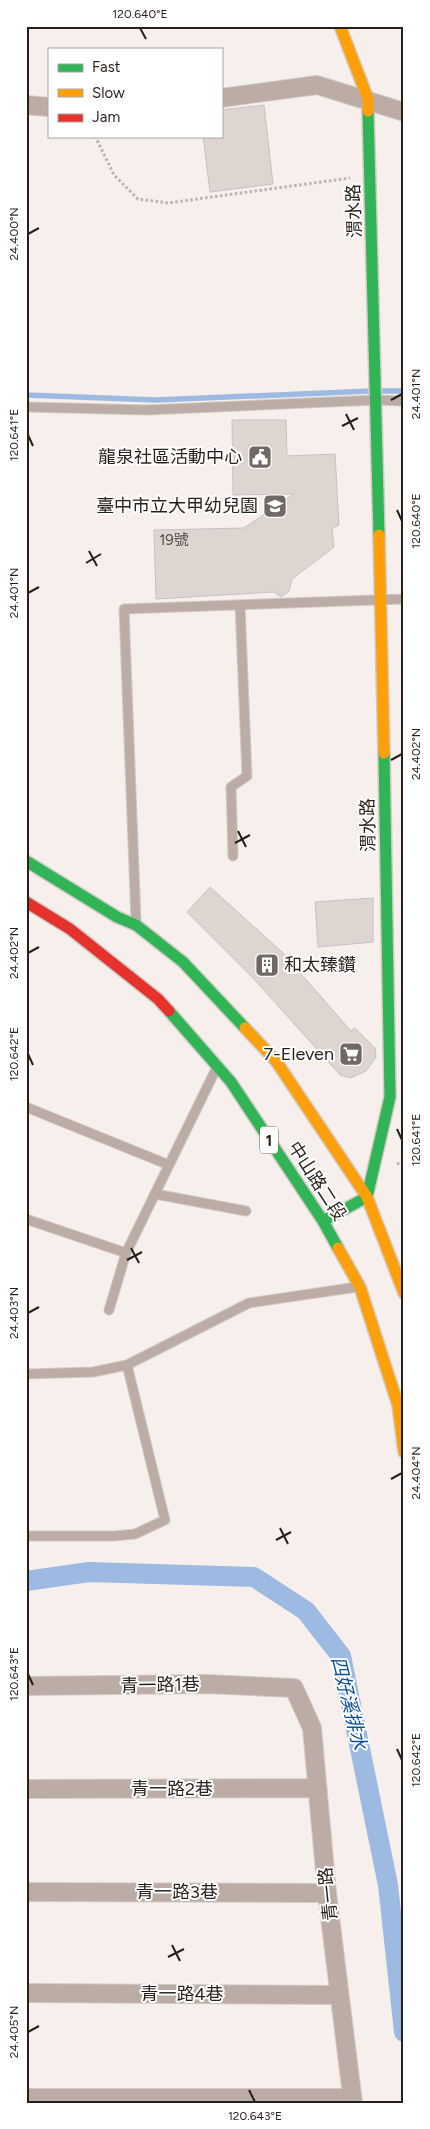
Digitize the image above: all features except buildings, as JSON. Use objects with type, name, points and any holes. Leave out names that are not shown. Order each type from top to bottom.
[{"type":"main road","name":"渭水路","points":[[340,26],[368,99],[382,599],[390,1097],[367,1197]]},
{"type":"main road","name":"中山路二段","points":[[26,861],[117,917],[136,925],[183,962],[276,1061],[367,1197],[404,1293]]},
{"type":"main road","name":"中山路二段","points":[[26,902],[70,929],[158,999],[231,1082],[323,1221],[360,1287],[398,1405],[404,1452]]},
{"type":"main road","points":[[323,1221],[367,1197]]},
{"type":"street","points":[[222,98],[316,85],[368,99],[404,112]]},
{"type":"street","points":[[26,105],[48,107]]},
{"type":"street","name":"青一路1巷","points":[[26,1686],[207,1684],[294,1688]]},
{"type":"street","name":"青一路","points":[[294,1688],[312,1728],[327,1893],[352,2100]]},
{"type":"street","name":"青一路2巷","points":[[26,1789],[317,1788]]},
{"type":"street","name":"青一路3巷","points":[[26,1892],[327,1893]]},
{"type":"street","name":"青一路4巷","points":[[26,1993],[338,1994]]},
{"type":"street","points":[[26,2098],[352,2100]]},
{"type":"lane","points":[[26,407],[146,410],[377,400],[404,401]]},
{"type":"lane","points":[[136,925],[124,610],[404,599]]},
{"type":"lane","points":[[233,856],[232,787],[247,776],[240,605]]},
{"type":"lane","points":[[109,1310],[126,1253],[217,1067]]},
{"type":"lane","points":[[26,1107],[169,1165]]},
{"type":"lane","points":[[155,1194],[246,1211]]},
{"type":"lane","points":[[26,1219],[126,1253]]},
{"type":"lane","points":[[26,1374],[93,1372],[127,1365],[249,1304],[360,1287]]},
{"type":"lane","points":[[26,1536],[114,1536],[135,1534],[165,1520],[127,1365]]},
{"type":"path","points":[[96,138],[114,175],[138,199],[168,203],[370,175]]},
{"type":"waterway","points":[[26,395],[156,400],[371,391]]},
{"type":"waterway","points":[[381,391],[404,391]]},
{"type":"waterway","name":"四好溪排水","points":[[26,1581],[89,1572],[254,1577],[306,1611],[341,1656],[388,1885],[404,2032]]},
{"type":"traffic: fast","points":[[368,111],[379,535]]},
{"type":"traffic: fast","points":[[323,1221],[367,1197],[390,1097],[384,753]]},
{"type":"traffic: fast","points":[[26,861],[117,917],[136,925],[183,962],[245,1028]]},
{"type":"traffic: fast","points":[[169,1011],[231,1082],[323,1221],[338,1248]]},
{"type":"traffic: slow","points":[[340,26],[368,99],[368,111]]},
{"type":"traffic: slow","points":[[379,535],[384,753]]},
{"type":"traffic: slow","points":[[245,1028],[276,1061],[367,1197],[404,1293]]},
{"type":"traffic: slow","points":[[338,1248],[360,1287],[398,1405],[404,1452]]},
{"type":"traffic: jam","points":[[26,902],[70,929],[158,999],[169,1011]]},
{"type":"place","name":"龍泉社區活動中心","points":[[260,457]]},
{"type":"place","name":"臺中市立大甲幼兒園","points":[[275,506]]},
{"type":"place","name":"和太臻鑽","points":[[267,965]]},
{"type":"place","name":"7-Eleven","points":[[351,1054]]}]
